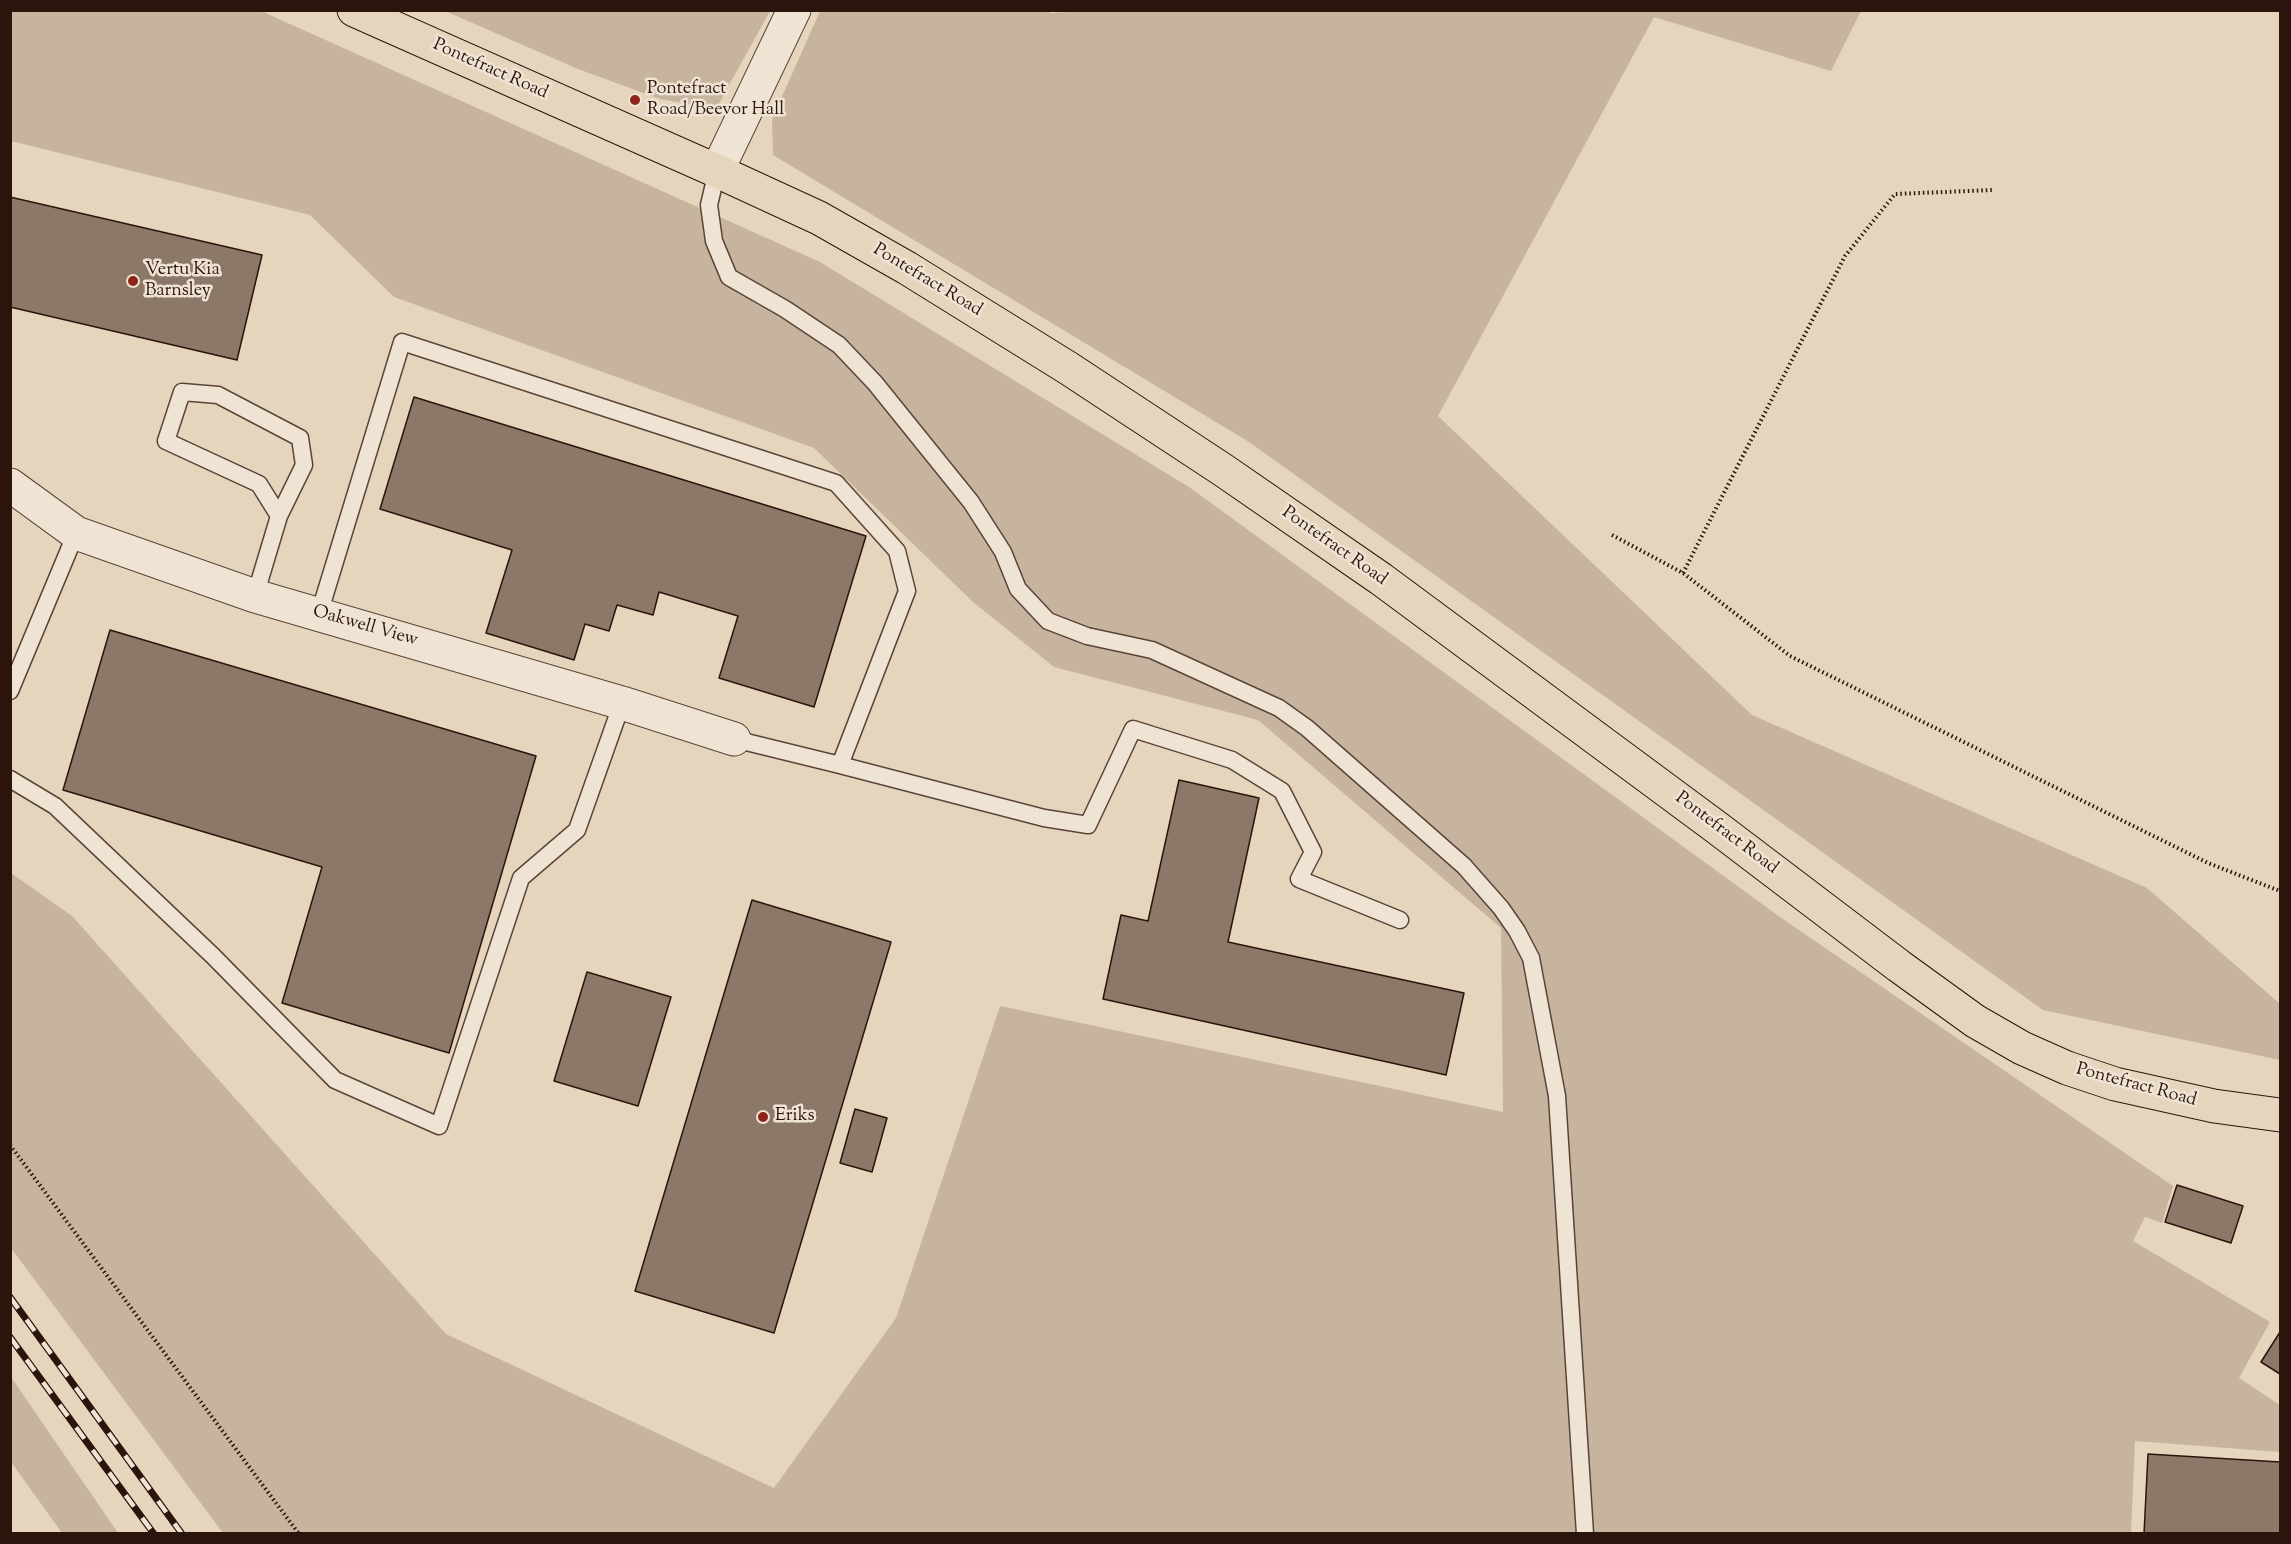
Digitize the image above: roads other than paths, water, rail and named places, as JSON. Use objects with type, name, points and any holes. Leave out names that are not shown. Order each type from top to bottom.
[{"type":"highway","name":"Pontefract Road","points":[[354,10],[819,218],[907,268],[1068,368],[1223,470],[1381,579],[1975,1021],[2031,1052],[2067,1068],[2115,1084],[2214,1106],[2280,1115]]},
{"type":"street","points":[[717,171],[794,10]]},
{"type":"street","name":"Oakwell View","points":[[10,485],[76,533],[255,596],[622,703],[734,739]]},
{"type":"lane","points":[[717,171],[709,205],[714,241],[729,277],[785,309],[839,345],[875,383],[971,502],[1003,552],[1018,589],[1048,621],[1087,636],[1152,650],[1279,708],[1307,728],[1464,866],[1501,908],[1517,931],[1531,958],[1557,1096],[1585,1533]]},
{"type":"lane","points":[[319,614],[402,342],[836,483],[897,551],[907,591],[840,765]]},
{"type":"lane","points":[[255,596],[279,516],[304,465],[300,438],[218,395],[182,392],[166,441],[259,484],[279,516]]},
{"type":"lane","points":[[10,691],[76,533]]},
{"type":"lane","points":[[10,779],[55,806],[213,956],[334,1080],[439,1126],[520,878],[576,830],[622,703]]},
{"type":"lane","points":[[734,739],[1044,818],[1088,825],[1133,729],[1232,760],[1282,791],[1313,852],[1299,879],[1400,920]]},
{"type":"railway","points":[[10,1297],[182,1534]]},
{"type":"railway","points":[[10,1337],[154,1534]]},
{"type":"place","name":"Pontefract Road/Beevor Hall","points":[[635,100]]},
{"type":"place","name":"Vertu Kia Barnsley","points":[[133,281]]},
{"type":"place","name":"Eriks","points":[[763,1117]]}]
